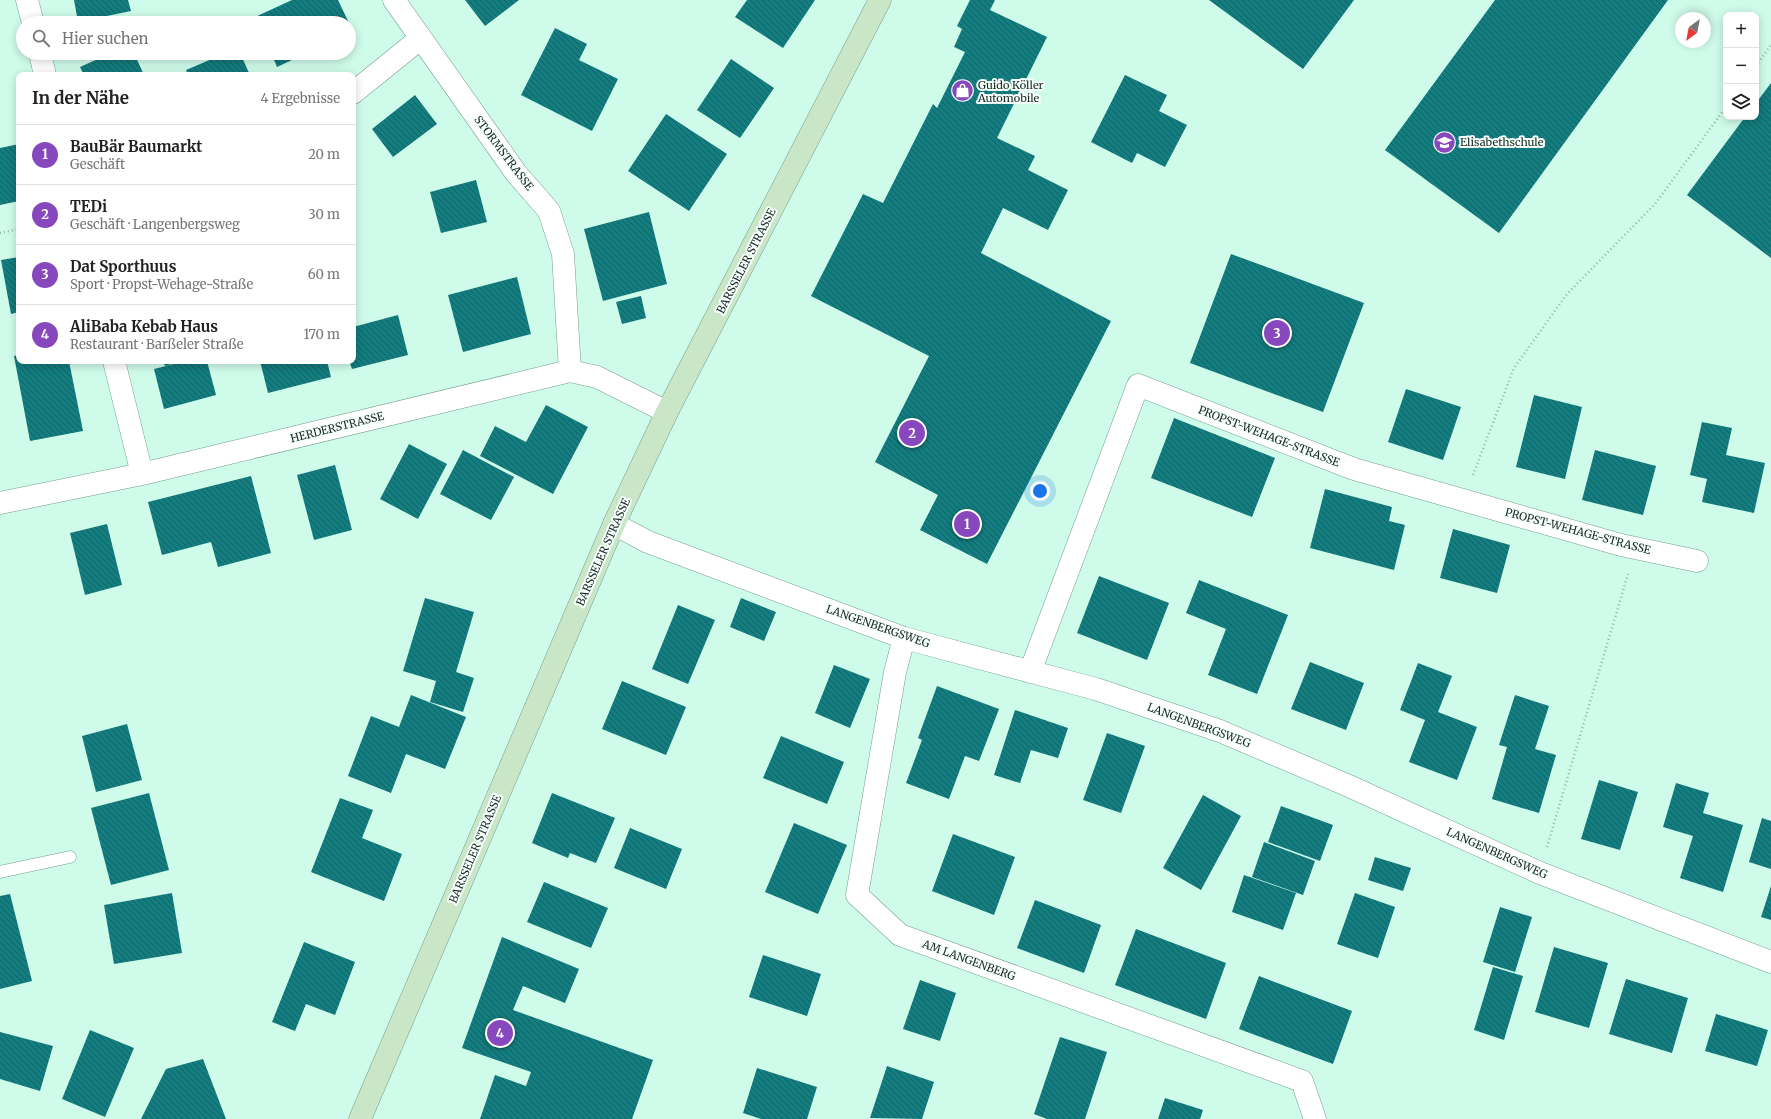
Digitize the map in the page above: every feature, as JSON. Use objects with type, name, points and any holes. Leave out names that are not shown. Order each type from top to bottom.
[{"type":"street","points":[[27,0],[31,16]]},
{"type":"street","name":"STORMSTRASSE","points":[[394,0],[516,173],[550,211],[563,254],[570,371]]},
{"type":"street","name":"BARSSELER STRASSE","points":[[360,1119],[614,524],[667,412],[880,0]]},
{"type":"street","points":[[356,91],[421,38]]},
{"type":"street","points":[[42,60],[44,72]]},
{"type":"street","points":[[115,364],[142,474]]},
{"type":"street","name":"HERDERSTRASSE","points":[[0,503],[142,474],[570,371],[597,377],[667,412]]},
{"type":"street","name":"PROPST-WEHAGE-STRASSE","points":[[1030,672],[1138,385],[1354,469],[1636,548],[1697,561]]},
{"type":"street","name":"LANGENBERGSWEG","points":[[614,524],[648,542],[904,638],[1096,689],[1220,731],[1349,786],[1540,873],[1771,962]]},
{"type":"street","name":"AM LANGENBERG","points":[[904,638],[895,672],[857,895],[900,935],[1302,1081],[1315,1119]]},
{"type":"lane","points":[[0,872],[70,857]]},
{"type":"path","points":[[1759,62],[1771,45]]},
{"type":"path","points":[[1463,500],[1514,368],[1567,294],[1655,204],[1723,111]]},
{"type":"path","points":[[0,233],[16,230]]},
{"type":"path","points":[[1540,873],[1636,548]]},
{"type":"building","points":[[74,0],[128,0],[131,11],[107,16],[77,16]]},
{"type":"building","points":[[292,0],[338,0],[346,16],[257,16]]},
{"type":"building","points":[[465,0],[519,0],[485,26]]},
{"type":"building","points":[[747,0],[815,0],[783,48],[735,17]]},
{"type":"building","points":[[970,0],[995,0],[990,10],[1047,37],[997,138],[1035,156],[1028,170],[1068,190],[1048,230],[1003,208],[981,253],[1111,321],[987,564],[920,530],[938,495],[875,462],[929,356],[811,296],[863,194],[883,203],[933,104],[937,108],[965,52],[954,47],[962,29],[957,26]]},
{"type":"building","points":[[1209,0],[1354,0],[1303,69]]},
{"type":"building","points":[[1495,0],[1668,0],[1499,233],[1385,150]]},
{"type":"building","points":[[555,28],[587,44],[579,60],[618,79],[592,131],[521,95]]},
{"type":"building","points":[[731,59],[774,88],[740,138],[697,110]]},
{"type":"building","points":[[96,60],[137,60],[143,72],[82,72],[80,67]]},
{"type":"building","points":[[210,60],[243,60],[249,72],[187,72],[186,70]]},
{"type":"building","points":[[274,60],[292,60],[277,67]]},
{"type":"building","points":[[1125,75],[1167,95],[1159,111],[1187,125],[1165,167],[1137,153],[1132,163],[1091,142]]},
{"type":"building","points":[[1771,83],[1771,258],[1687,195],[1743,120],[1759,120],[1759,99]]},
{"type":"building","points":[[415,95],[437,124],[393,157],[372,129]]},
{"type":"building","points":[[666,114],[727,154],[689,211],[628,171]]},
{"type":"building","points":[[16,145],[16,202],[0,205],[0,148]]},
{"type":"building","points":[[476,180],[487,222],[441,233],[430,192]]},
{"type":"building","points":[[649,212],[667,284],[603,301],[584,229]]},
{"type":"building","points":[[1231,254],[1364,303],[1323,412],[1190,363]]},
{"type":"building","points":[[16,258],[16,313],[11,314],[1,260]]},
{"type":"building","points":[[517,277],[531,334],[463,352],[448,295]]},
{"type":"building","points":[[641,296],[646,318],[622,324],[616,302]]},
{"type":"building","points":[[398,315],[408,355],[352,369],[350,364],[356,364],[356,326]]},
{"type":"building","points":[[14,356],[16,356],[16,364],[70,364],[83,431],[30,441]]},
{"type":"building","points":[[174,364],[208,364],[216,395],[164,409],[154,369]]},
{"type":"building","points":[[261,364],[328,364],[331,377],[268,393]]},
{"type":"building","points":[[1406,389],[1461,407],[1443,460],[1388,442]]},
{"type":"building","points":[[1534,395],[1582,407],[1565,479],[1516,467]]},
{"type":"building","points":[[546,405],[588,427],[553,494],[480,456],[495,426],[526,442]]},
{"type":"building","points":[[1174,418],[1275,458],[1252,517],[1151,478]]},
{"type":"building","points":[[1702,422],[1732,428],[1726,455],[1765,463],[1754,513],[1702,502],[1707,479],[1690,475]]},
{"type":"building","points":[[409,444],[447,464],[418,519],[380,499]]},
{"type":"building","points":[[463,450],[514,477],[491,520],[440,494]]},
{"type":"building","points":[[1595,450],[1656,466],[1643,515],[1582,500]]},
{"type":"building","points":[[335,465],[352,530],[314,540],[297,475]]},
{"type":"building","points":[[251,476],[271,553],[218,567],[211,542],[162,555],[148,502]]},
{"type":"building","points":[[1325,489],[1392,507],[1389,521],[1405,525],[1394,570],[1310,548]]},
{"type":"building","points":[[107,524],[122,585],[85,595],[70,533]]},
{"type":"building","points":[[1453,529],[1510,545],[1497,593],[1440,578]]},
{"type":"building","points":[[1099,576],[1169,603],[1147,660],[1077,633]]},
{"type":"building","points":[[1199,580],[1288,615],[1257,694],[1208,675],[1226,629],[1186,613]]},
{"type":"building","points":[[425,598],[474,612],[456,672],[474,678],[463,712],[430,702],[436,681],[403,671]]},
{"type":"building","points":[[741,598],[776,612],[764,641],[730,627]]},
{"type":"building","points":[[678,605],[715,620],[688,684],[652,669]]},
{"type":"building","points":[[1310,662],[1364,683],[1346,730],[1291,709]]},
{"type":"building","points":[[1418,663],[1452,676],[1438,712],[1477,727],[1457,780],[1409,762],[1425,720],[1400,710]]},
{"type":"building","points":[[834,665],[870,679],[850,728],[815,713]]},
{"type":"building","points":[[622,681],[686,707],[666,755],[602,729]]},
{"type":"building","points":[[937,686],[999,709],[979,761],[965,756],[949,799],[906,783],[922,740],[918,738]]},
{"type":"building","points":[[411,695],[466,717],[445,769],[406,754],[391,793],[348,776],[371,716],[399,727]]},
{"type":"building","points":[[1515,695],[1549,706],[1535,749],[1556,755],[1539,813],[1492,799],[1507,747],[1499,745]]},
{"type":"building","points":[[1015,710],[1068,728],[1058,758],[1031,750],[1020,783],[994,775]]},
{"type":"building","points":[[127,724],[142,780],[96,792],[82,736]]},
{"type":"building","points":[[1107,733],[1145,746],[1121,813],[1083,800]]},
{"type":"building","points":[[781,736],[844,762],[827,804],[763,778]]},
{"type":"building","points":[[1599,780],[1638,792],[1620,850],[1581,839]]},
{"type":"building","points":[[1676,783],[1709,793],[1703,813],[1743,825],[1723,892],[1680,878],[1693,836],[1663,827]]},
{"type":"building","points":[[149,793],[169,870],[111,885],[91,808]]},
{"type":"building","points":[[552,793],[615,818],[596,863],[570,853],[568,858],[532,843]]},
{"type":"building","points":[[1203,795],[1241,816],[1201,890],[1163,868]]},
{"type":"building","points":[[340,798],[373,810],[362,838],[402,854],[384,901],[311,872]]},
{"type":"building","points":[[1281,806],[1333,825],[1320,861],[1268,842]]},
{"type":"building","points":[[1762,818],[1771,821],[1771,869],[1749,862]]},
{"type":"building","points":[[794,823],[847,845],[818,914],[765,892]]},
{"type":"building","points":[[630,828],[682,849],[666,889],[614,868]]},
{"type":"building","points":[[953,834],[1015,857],[994,915],[932,891]]},
{"type":"building","points":[[1264,842],[1315,861],[1303,895],[1252,877]]},
{"type":"building","points":[[1375,857],[1411,868],[1403,891],[1368,880]]},
{"type":"building","points":[[1244,875],[1296,893],[1283,930],[1232,912]]},
{"type":"building","points":[[544,882],[608,908],[591,948],[527,922]]},
{"type":"building","points":[[1771,886],[1771,920],[1761,917]]},
{"type":"building","points":[[172,893],[182,953],[114,964],[104,905]]},
{"type":"building","points":[[1355,893],[1395,907],[1378,958],[1337,944]]},
{"type":"building","points":[[10,894],[32,981],[0,989],[0,896]]},
{"type":"building","points":[[1035,900],[1101,925],[1084,973],[1017,948]]},
{"type":"building","points":[[1500,907],[1532,917],[1515,972],[1483,962]]},
{"type":"building","points":[[1136,929],[1226,963],[1206,1019],[1115,985]]},
{"type":"building","points":[[502,937],[579,969],[565,1003],[523,986],[513,1010],[653,1060],[632,1119],[480,1119],[495,1075],[526,1086],[531,1072],[462,1048]]},
{"type":"building","points":[[304,942],[355,962],[335,1015],[306,1004],[295,1031],[272,1022]]},
{"type":"building","points":[[1554,947],[1608,963],[1589,1028],[1535,1012]]},
{"type":"building","points":[[763,955],[821,974],[807,1016],[749,997]]},
{"type":"building","points":[[1493,967],[1523,976],[1504,1040],[1474,1030]]},
{"type":"building","points":[[1259,976],[1352,1011],[1333,1064],[1239,1029]]},
{"type":"building","points":[[1626,979],[1688,998],[1672,1053],[1609,1034]]},
{"type":"building","points":[[920,980],[956,993],[940,1041],[903,1029]]},
{"type":"building","points":[[1716,1014],[1768,1030],[1757,1066],[1705,1051]]},
{"type":"building","points":[[90,1030],[134,1048],[105,1117],[62,1099]]},
{"type":"building","points":[[0,1032],[53,1046],[40,1091],[0,1079]]},
{"type":"building","points":[[1060,1037],[1107,1052],[1085,1119],[1047,1119],[1034,1114]]},
{"type":"building","points":[[203,1059],[226,1119],[141,1119],[166,1069]]},
{"type":"building","points":[[887,1066],[934,1082],[922,1119],[870,1118]]},
{"type":"building","points":[[757,1068],[817,1087],[807,1119],[761,1119],[743,1113]]},
{"type":"building","points":[[1165,1098],[1203,1110],[1200,1119],[1158,1119]]},
{"type":"place","name":"Guido Köller Automobile","points":[[962,91]]},
{"type":"place","name":"Elisabethschule","points":[[1445,142]]},
{"type":"place","name":"Dat Sporthuus","points":[[1277,333]]},
{"type":"place","name":"TEDi","points":[[912,433]]},
{"type":"place","name":"BauBär Baumarkt","points":[[967,524]]},
{"type":"place","name":"AliBaba Kebab Haus","points":[[500,1033]]}]
